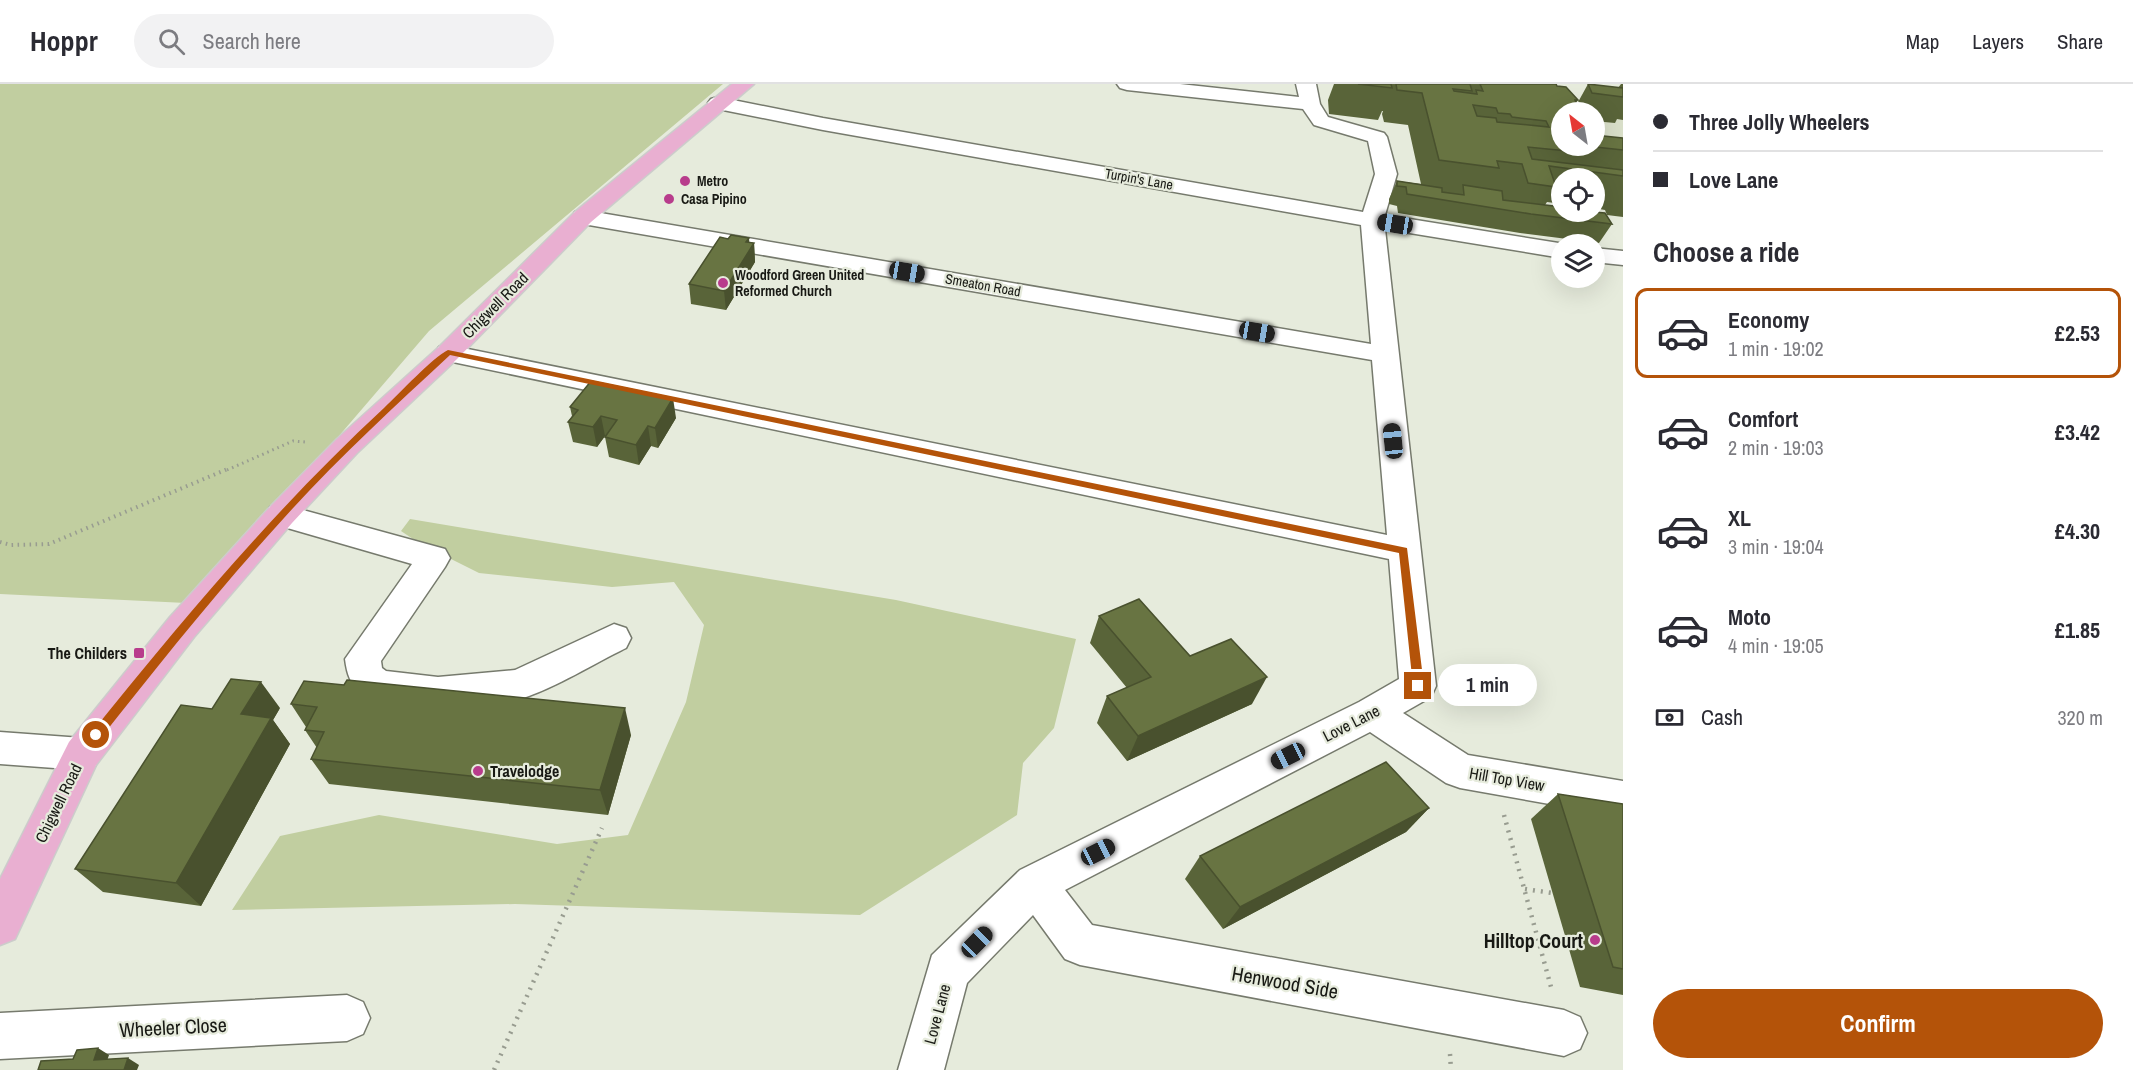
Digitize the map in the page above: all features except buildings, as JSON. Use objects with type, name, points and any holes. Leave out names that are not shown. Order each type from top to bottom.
[{"type":"main road","name":"Chigwell Road","points":[[0,924],[82,754],[182,627],[281,515],[347,446],[448,353],[583,217],[718,103],[744,84]]},
{"type":"street","points":[[1127,84],[1308,94],[1321,121],[1377,137],[1386,174],[1372,220]]},
{"type":"street","name":"Turpin's Lane","points":[[718,103],[823,124],[1551,249]]},
{"type":"street","name":"Smeaton Road","points":[[583,217],[1384,354]]},
{"type":"street","name":"Love Lane","points":[[921,1070],[948,971],[1035,884],[1372,713],[1418,686],[1372,220]]},
{"type":"street","points":[[1605,256],[1623,258]]},
{"type":"street","points":[[448,353],[1403,550]]},
{"type":"street","points":[[281,515],[434,558],[363,659],[365,674],[377,685],[438,692],[520,684],[614,638]]},
{"type":"street","name":"Hill Top View","points":[[1372,713],[1460,771],[1623,800]]},
{"type":"street","points":[[0,748],[82,754]]},
{"type":"street","name":"Henwood Side","points":[[1035,884],[1080,944],[1564,1034]]},
{"type":"street","name":"Wheeler Close","points":[[0,1036],[346,1018]]},
{"type":"path","points":[[0,542],[11,545],[49,544],[94,527],[293,441],[347,446]]},
{"type":"path","points":[[1494,777],[1564,1034]]},
{"type":"path","points":[[494,1070],[602,828]]},
{"type":"path","points":[[1525,890],[1552,893]]},
{"type":"shaded area","points":[[1541,104],[1551,105],[1551,125]]},
{"type":"shaded area","points":[[1605,112],[1623,114],[1623,162],[1573,156],[1605,156]]},
{"type":"green space","points":[[0,84],[723,84],[429,331],[326,451],[186,603],[0,594]]},
{"type":"green space","points":[[410,519],[896,600],[1076,639],[1054,728],[1023,763],[1017,815],[860,915],[515,904],[232,910],[280,836],[379,815],[557,844],[628,835],[686,702],[704,625],[674,582],[612,587],[479,573],[419,543],[401,531]]},
{"type":"place","name":"Metro","points":[[685,181]]},
{"type":"place","name":"Casa Pipino","points":[[669,199]]},
{"type":"place","name":"Woodford Green United Reformed Church","points":[[723,283]]},
{"type":"place","name":"The Childers","points":[[139,653]]},
{"type":"place","name":"Travelodge","points":[[478,771]]},
{"type":"place","name":"Hilltop Court","points":[[1595,940]]},
{"type":"route","points":[[96,735],[182,627],[281,515],[347,446],[448,353],[1403,550],[1418,686]]}]
